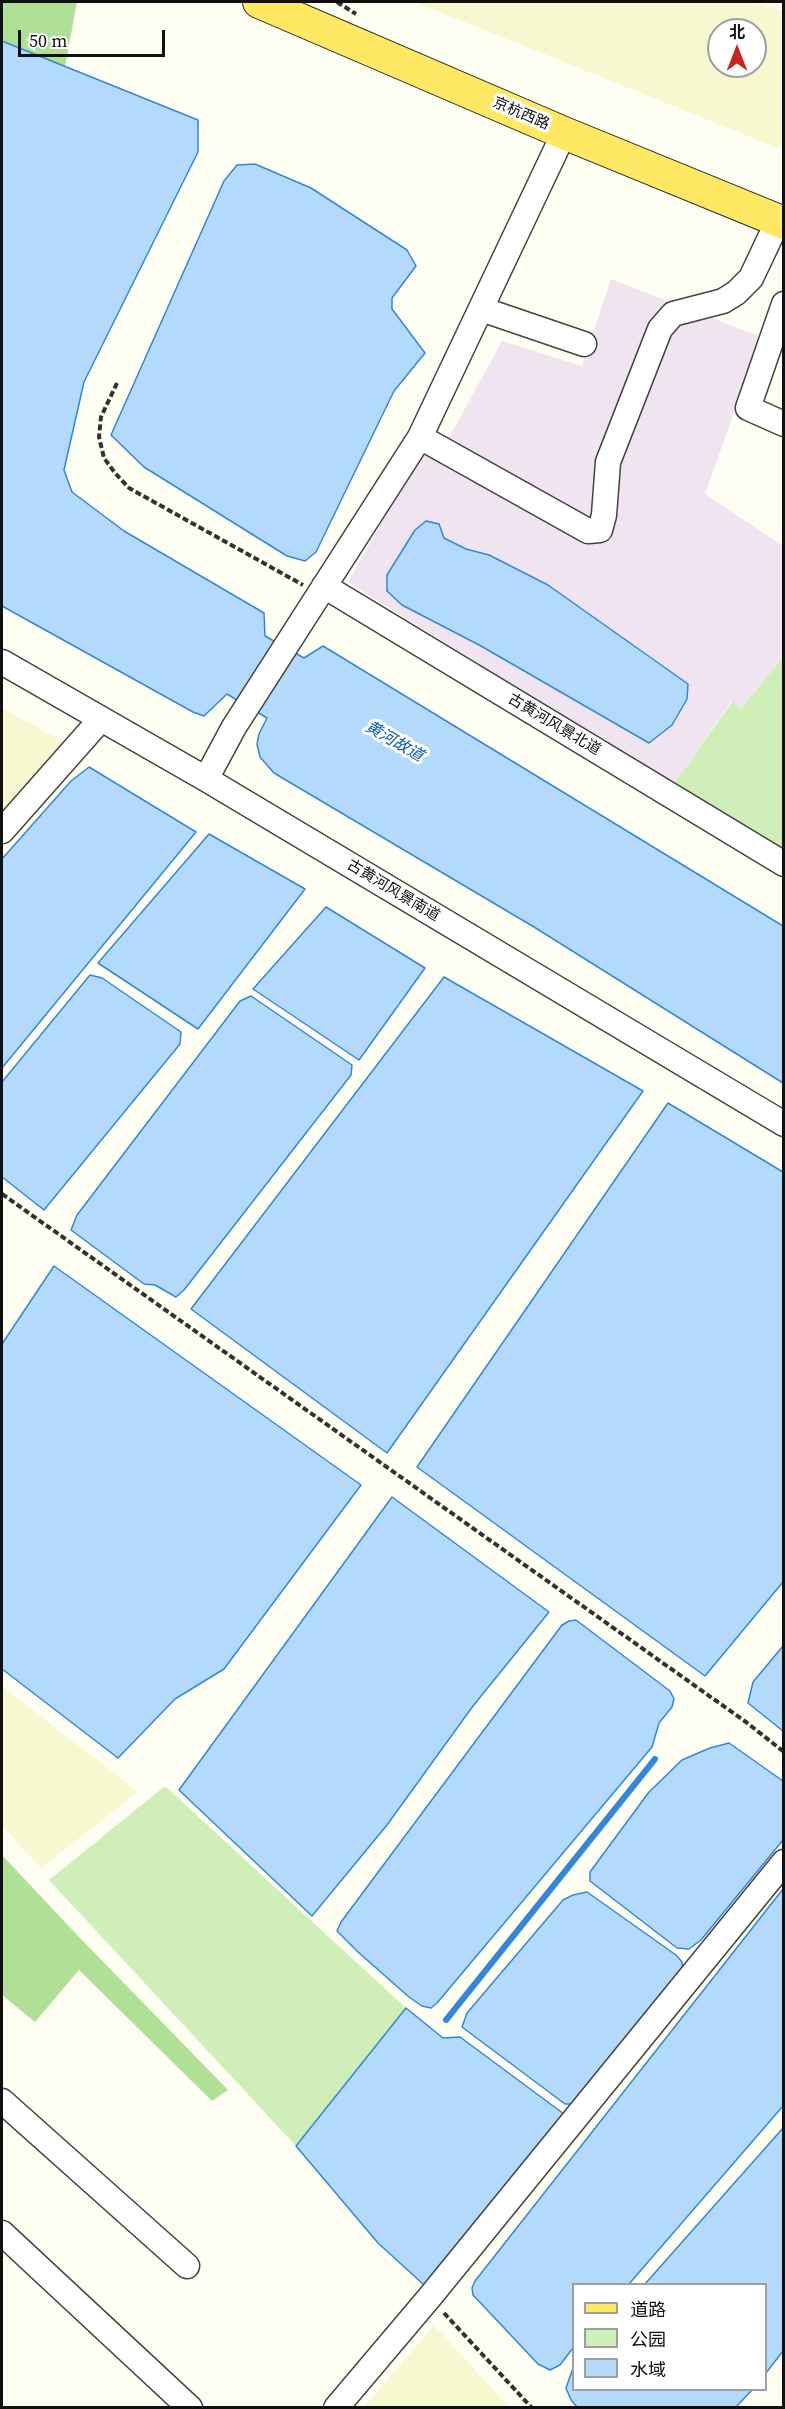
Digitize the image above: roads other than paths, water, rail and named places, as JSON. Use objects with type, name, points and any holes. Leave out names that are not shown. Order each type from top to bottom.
[{"type":"main road","name":"京杭西路","points":[[259,2],[564,133],[781,222]]},
{"type":"street","points":[[206,779],[234,727],[420,437],[564,133]]},
{"type":"street","points":[[420,437],[588,531],[600,530],[604,515],[608,462],[660,329],[673,314],[723,301],[736,293],[751,278],[781,222]]},
{"type":"street","points":[[783,304],[777,342],[748,408],[783,424]]},
{"type":"street","points":[[481,309],[584,344]]},
{"type":"street","name":"古黄河风景北道","points":[[319,594],[783,864]]},
{"type":"street","name":"古黄河风景南道","points":[[2,662],[206,779],[783,1124]]},
{"type":"street","points":[[2,831],[101,719]]},
{"type":"street","points":[[336,2408],[429,2298],[783,1862]]},
{"type":"street","points":[[2,2101],[186,2266]]},
{"type":"street","points":[[2,2233],[190,2408]]},
{"type":"water","name":"黄河故道","points":[[2,41],[198,120],[198,152],[84,382],[64,470],[72,492],[124,531],[264,613],[265,636],[304,658],[323,646],[783,926],[783,1083],[534,927],[274,773],[260,757],[257,744],[267,718],[227,694],[204,716],[193,712],[2,606]]},
{"type":"water","points":[[255,164],[311,188],[407,250],[416,266],[392,298],[392,309],[425,353],[394,391],[316,552],[305,561],[287,556],[144,467],[111,435],[224,181],[237,165]]},
{"type":"water","points":[[426,521],[439,524],[444,538],[466,549],[489,555],[548,585],[688,684],[687,699],[672,725],[649,743],[481,646],[402,605],[387,591],[387,575],[415,530]]},
{"type":"water","points":[[89,767],[196,832],[2,1068],[2,859],[71,781]]},
{"type":"water","points":[[209,834],[305,889],[198,1029],[98,963]]},
{"type":"water","points":[[326,907],[425,968],[359,1060],[253,989]]},
{"type":"water","points":[[90,975],[102,978],[181,1032],[180,1044],[44,1210],[2,1177],[2,1082]]},
{"type":"water","points":[[444,977],[643,1091],[387,1453],[191,1309]]},
{"type":"water","points":[[251,996],[352,1065],[351,1075],[184,1290],[176,1297],[155,1285],[144,1284],[71,1230],[77,1215],[240,1001]]},
{"type":"water","points":[[668,1103],[783,1172],[783,1582],[705,1676],[417,1467]]},
{"type":"water","points":[[54,1266],[361,1485],[224,1669],[175,1699],[118,1758],[2,1669],[2,1344]]},
{"type":"water","points":[[392,1497],[549,1612],[473,1706],[387,1825],[312,1916],[179,1790]]},
{"type":"water","points":[[576,1620],[670,1691],[674,1699],[672,1707],[659,1723],[652,1747],[437,2003],[431,2008],[422,2006],[358,1952],[337,1931],[341,1922],[562,1625]]},
{"type":"water","points":[[783,1646],[783,1731],[748,1703],[753,1682]]},
{"type":"water","points":[[729,1743],[783,1781],[783,1840],[701,1940],[689,1949],[677,1948],[590,1881],[590,1872],[649,1792],[682,1760]]},
{"type":"water","points":[[783,1889],[783,2106],[630,2283],[572,2283],[572,2349],[560,2365],[550,2370],[538,2364],[473,2295],[472,2288],[475,2281]]},
{"type":"water","points":[[587,1892],[676,1955],[682,1962],[683,1973],[573,2104],[565,2104],[462,2027],[467,2013],[563,1900]]},
{"type":"water","points":[[406,2008],[443,2038],[460,2037],[564,2114],[424,2285],[378,2243],[296,2146]]},
{"type":"water","points":[[783,2128],[783,2351],[767,2372],[767,2283],[646,2283]]},
{"type":"water","points":[[572,2371],[572,2391],[751,2391],[736,2407],[577,2407],[566,2388]]},
{"type":"waterway","points":[[446,2020],[655,1759]]}]
